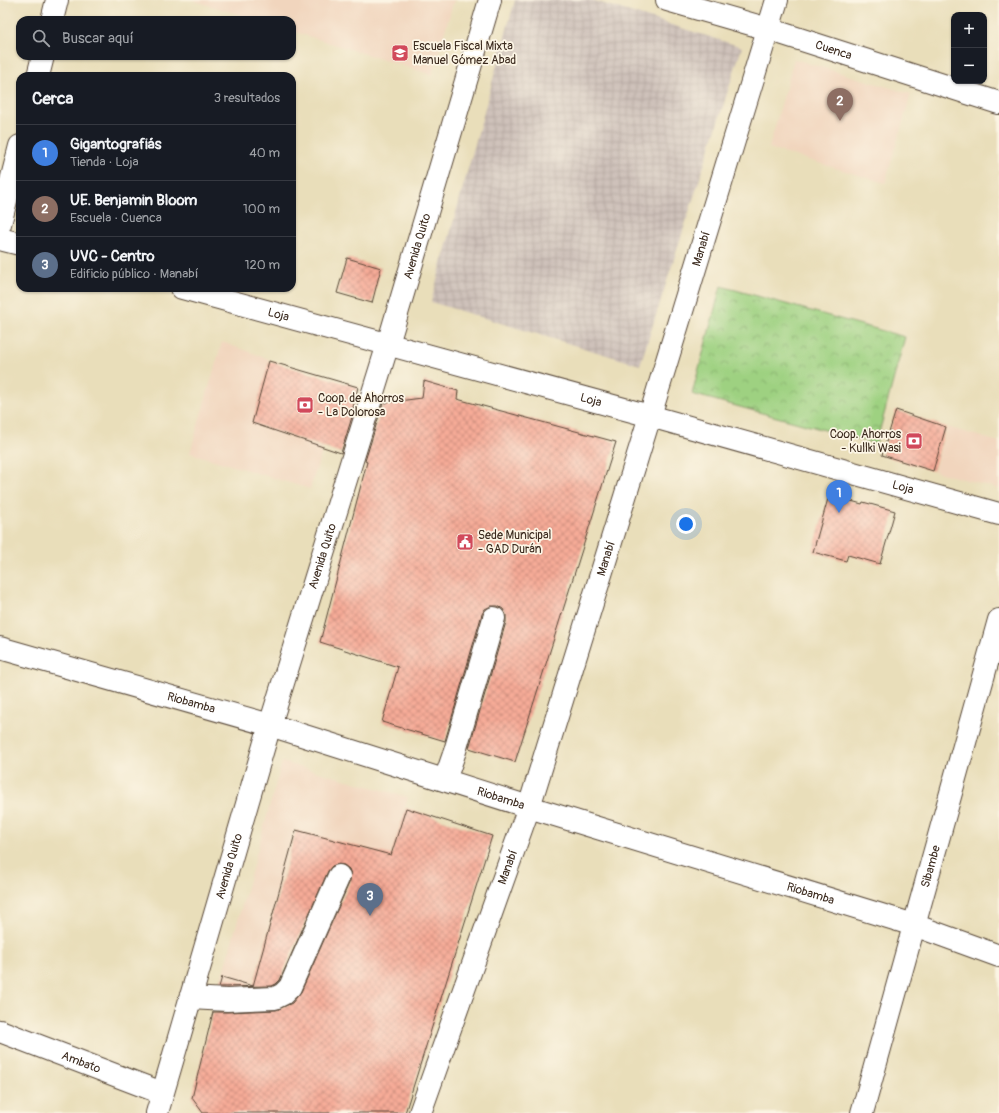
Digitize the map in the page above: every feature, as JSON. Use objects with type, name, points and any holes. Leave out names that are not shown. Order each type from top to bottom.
[{"type":"street","points":[[53,16],[57,0]]},
{"type":"street","name":"Avenida Quito","points":[[160,1103],[270,725],[388,344],[490,0]]},
{"type":"street","name":"Cuenca","points":[[667,0],[768,29],[999,103]]},
{"type":"street","name":"Manabí","points":[[420,1113],[529,806],[777,0]]},
{"type":"street","points":[[39,72],[42,60]]},
{"type":"street","points":[[0,224],[16,162]]},
{"type":"street","points":[[0,239],[16,243]]},
{"type":"street","name":"Loja","points":[[197,292],[650,416],[999,514]]},
{"type":"street","points":[[444,780],[455,752],[494,618]]},
{"type":"street","name":"Sibambe","points":[[862,1113],[999,620]]},
{"type":"street","name":"Riobamba","points":[[0,648],[270,725],[914,925],[999,956]]},
{"type":"street","points":[[190,998],[227,1000],[275,998],[283,994],[290,987],[339,876]]},
{"type":"street","name":"Ambato","points":[[0,1031],[160,1103]]},
{"type":"shaded area","name":"Escuela Fiscal Mixta Manuel Gómez Abad","points":[[192,0],[454,0],[432,75],[296,32],[296,16],[243,16]]},
{"type":"shaded area","points":[[515,0],[592,0],[742,47],[640,365],[431,302]]},
{"type":"shaded area","points":[[794,59],[911,94],[885,183],[769,148]]},
{"type":"shaded area","points":[[222,342],[269,359],[252,423],[323,448],[310,489],[190,453]]},
{"type":"shaded area","points":[[947,427],[999,442],[999,489],[934,471]]},
{"type":"shaded area","points":[[282,762],[408,797],[391,855],[295,829],[252,985],[222,977]]},
{"type":"green space","points":[[721,286],[905,337],[876,444],[692,394]]},
{"type":"building","points":[[347,258],[381,268],[372,303],[337,293]]},
{"type":"building","name":"Coop. de Ahorros - La Dolorosa","points":[[269,361],[358,387],[353,408],[355,407],[341,453],[252,423]]},
{"type":"building","name":"Sede Municipal - GAD Durán","points":[[424,381],[458,391],[457,399],[616,442],[515,762],[469,748],[506,622],[506,615],[503,609],[498,606],[491,606],[485,609],[482,614],[445,741],[382,722],[398,667],[320,642],[367,462],[365,461],[383,403],[422,398]]},
{"type":"building","name":"Coop. Ahorros - Kullki Wasi","points":[[896,410],[946,427],[933,471],[882,455]]},
{"type":"building","points":[[829,495],[862,504],[863,502],[895,511],[880,564],[848,555],[846,561],[813,552]]},
{"type":"building","points":[[406,808],[492,836],[405,1113],[203,1113],[192,1098],[213,1012],[276,1010],[292,1003],[301,992],[350,881],[351,874],[349,869],[344,865],[337,864],[332,866],[328,871],[280,980],[276,984],[272,986],[219,987],[222,977],[253,986],[296,830],[391,855]]},
{"type":"place","name":"Escuela Fiscal Mixta Manuel Gómez Abad","points":[[400,53]]},
{"type":"place","name":"UE. Benjamin Bloom","points":[[840,121]]},
{"type":"place","name":"Coop. de Ahorros - La Dolorosa","points":[[305,405]]},
{"type":"place","name":"Coop. Ahorros - Kullki Wasi","points":[[914,441]]},
{"type":"place","name":"Gigantografiás","points":[[839,513]]},
{"type":"place","name":"Sede Municipal - GAD Durán","points":[[465,542]]},
{"type":"place","name":"UVC - Centro","points":[[370,916]]}]
